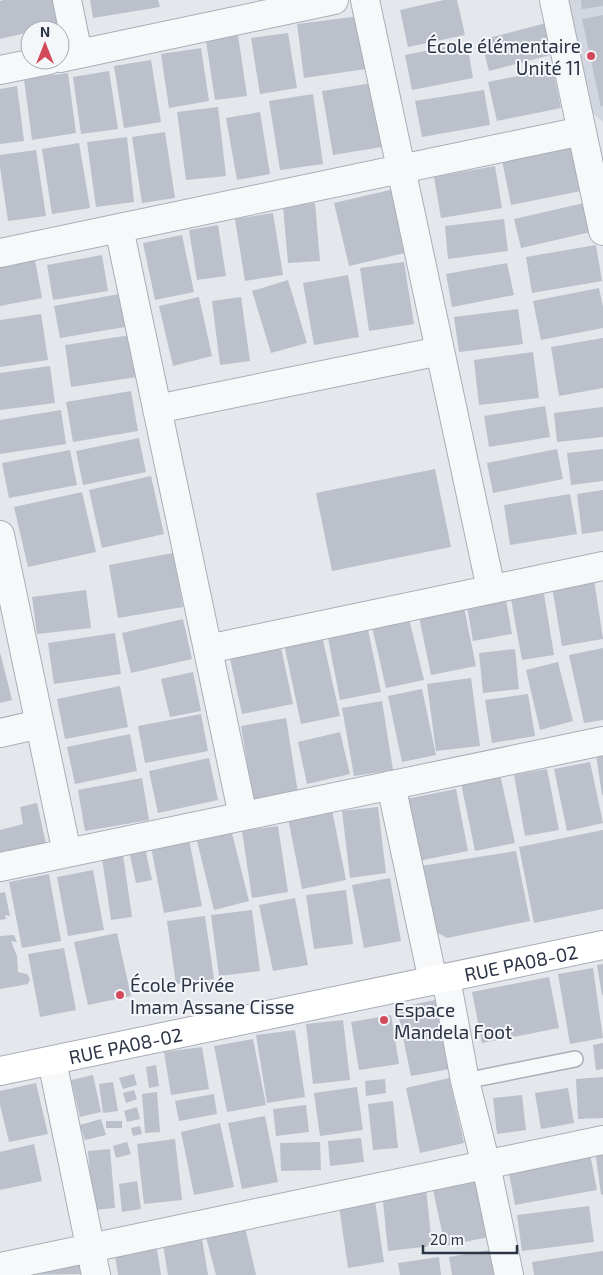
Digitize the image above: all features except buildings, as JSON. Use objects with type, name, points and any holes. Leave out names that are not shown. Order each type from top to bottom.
[{"type":"street","points":[[67,0],[68,20]]},
{"type":"street","points":[[70,56],[255,8],[334,0]]},
{"type":"street","points":[[365,0],[491,590]]},
{"type":"street","points":[[554,0],[582,131],[600,200],[603,231]]},
{"type":"street","points":[[0,70],[20,66]]},
{"type":"street","points":[[0,253],[582,131]]},
{"type":"street","points":[[119,228],[244,816]]},
{"type":"street","points":[[157,409],[440,351]]},
{"type":"street","points":[[0,535],[67,853]]},
{"type":"street","points":[[208,649],[603,566]]},
{"type":"street","points":[[0,733],[40,724]]},
{"type":"street","points":[[0,868],[603,741]]},
{"type":"street","points":[[391,785],[486,1165],[509,1275]]},
{"type":"street","name":"RUE PA08-02","points":[[0,1072],[603,945]]},
{"type":"street","points":[[52,1060],[96,1275]]},
{"type":"street","points":[[0,1267],[603,1140]]},
{"type":"lane","points":[[465,1081],[575,1059]]},
{"type":"shaded area","name":"École élémentaire Unité 11","points":[[568,0],[603,0],[603,122],[592,112]]},
{"type":"place","name":"École élémentaire Unité 11","points":[[591,56]]},
{"type":"place","name":"École Privée Imam Assane Cisse","points":[[120,995]]},
{"type":"place","name":"Espace Mandela Foot","points":[[384,1020]]}]
